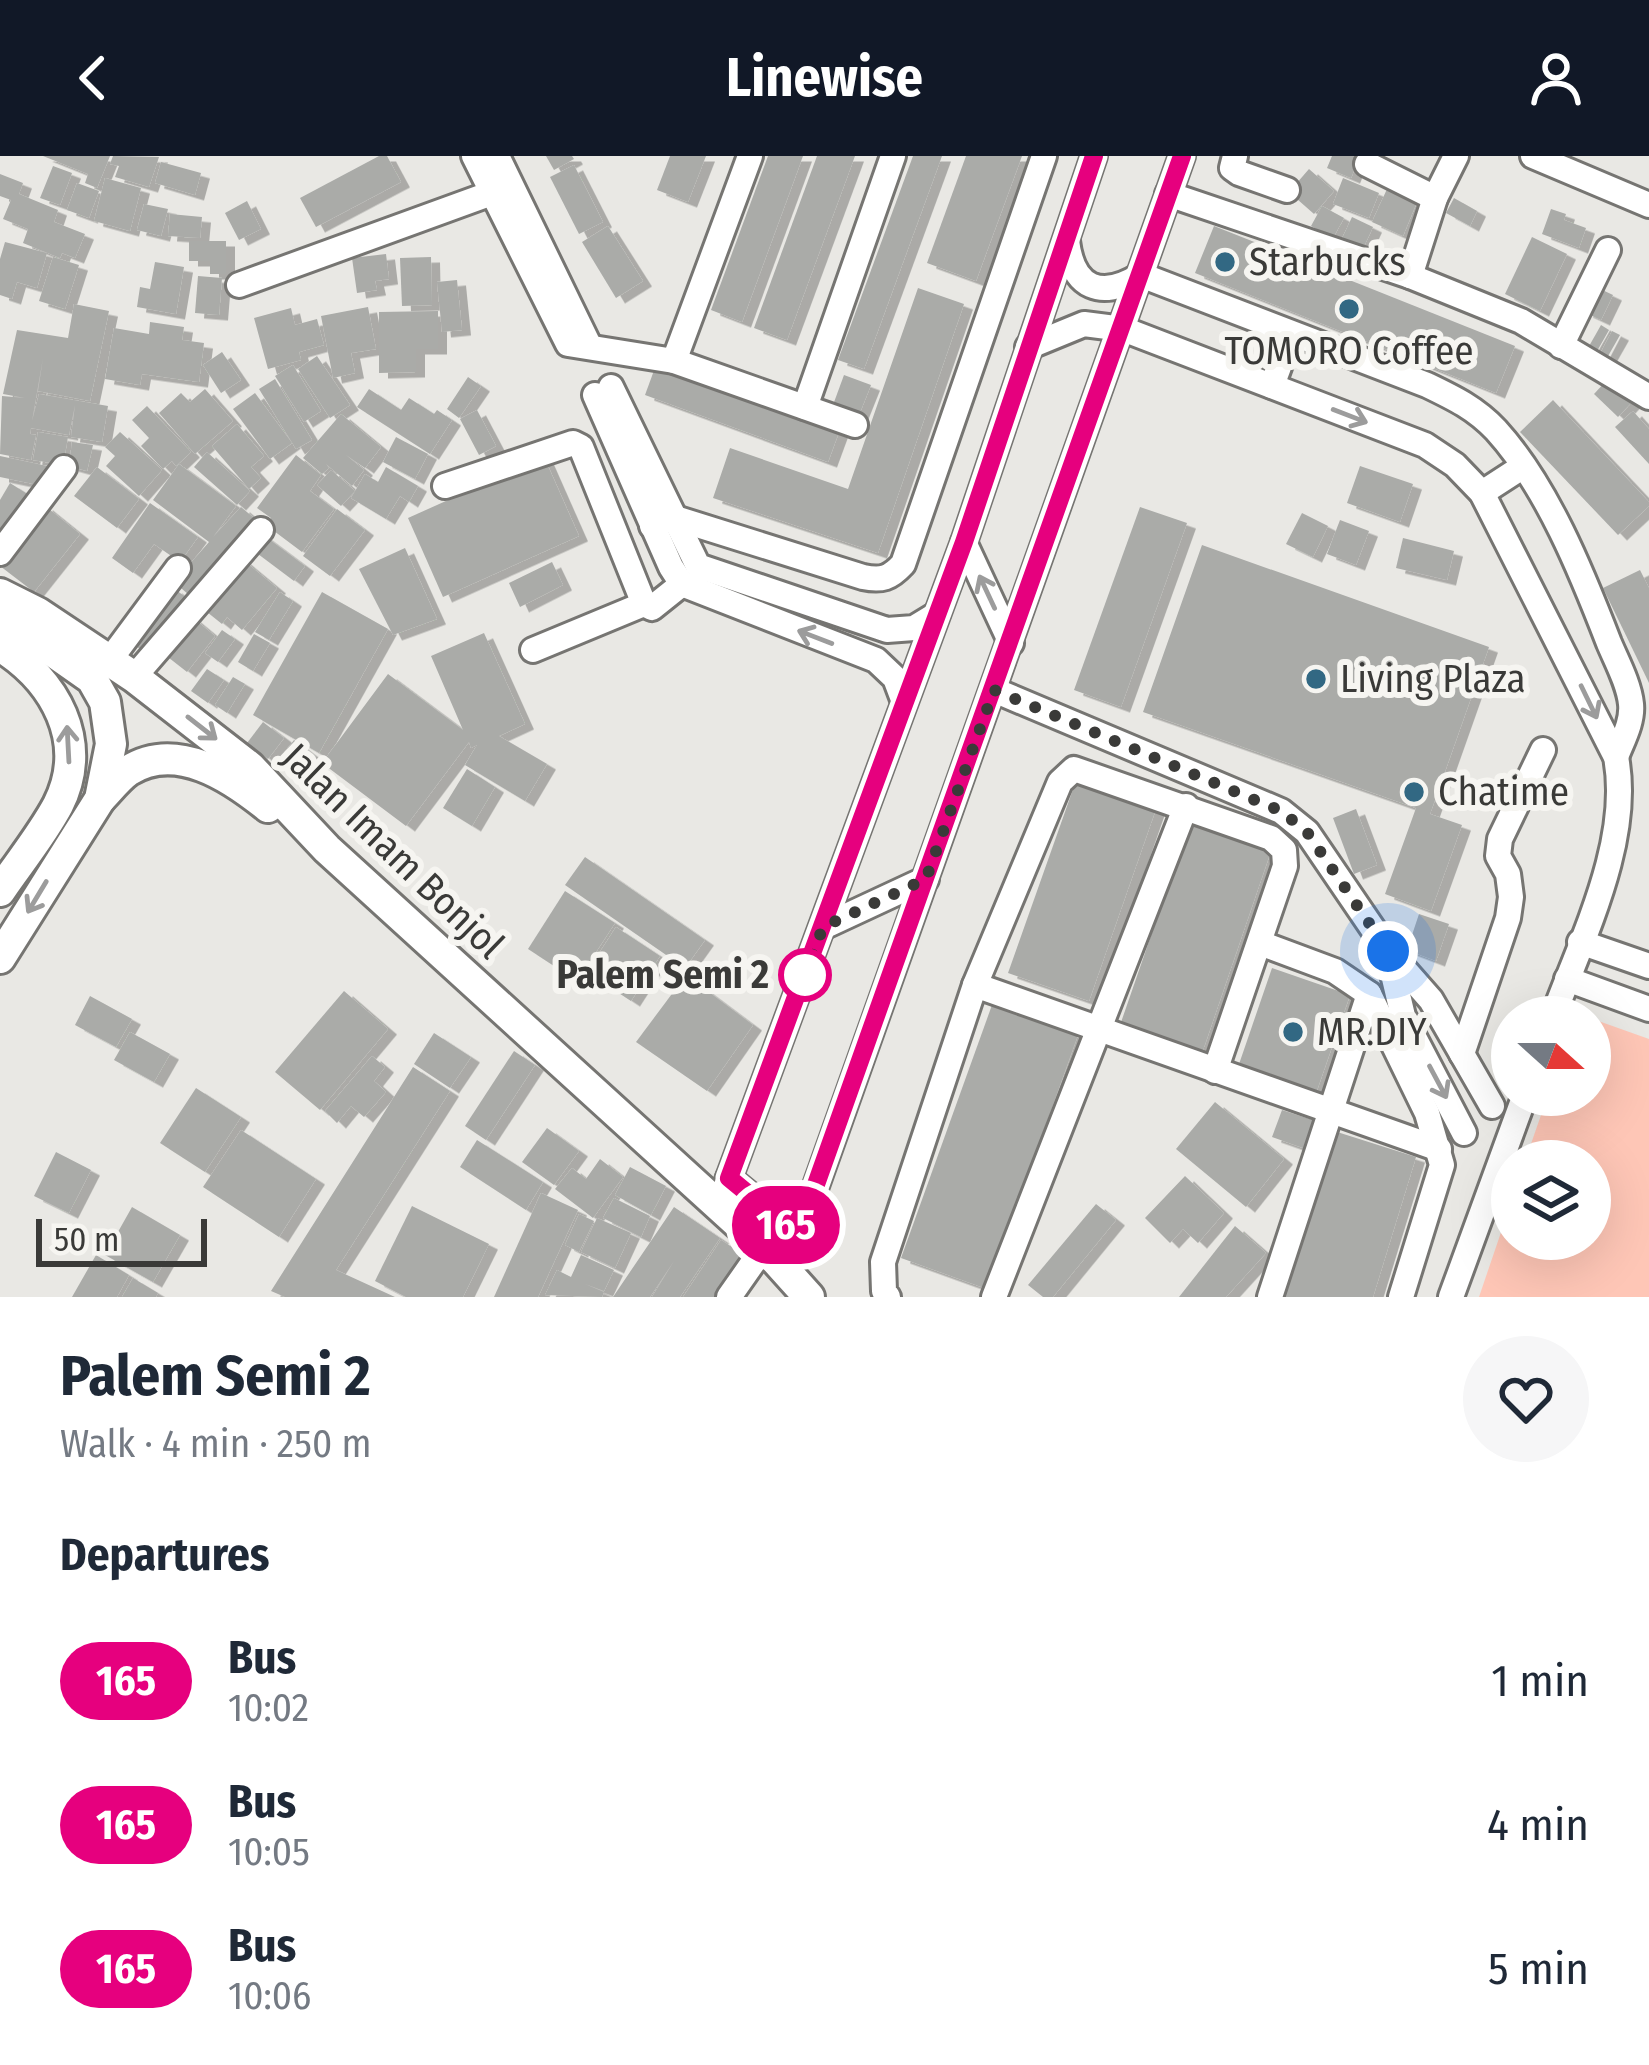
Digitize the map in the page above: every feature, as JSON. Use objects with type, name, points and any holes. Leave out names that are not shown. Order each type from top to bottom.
[{"type":"main road","name":"Jalan Imam Bonjol","points":[[0,594],[38,613],[121,669],[250,767],[327,849],[724,1192],[786,1278]]},
{"type":"main road","points":[[0,620],[92,679],[105,702],[111,744],[100,799]]},
{"type":"main road","points":[[0,646],[32,671],[60,706],[68,728],[69,772],[58,804],[0,891]]},
{"type":"main road","points":[[0,958],[100,799],[128,772],[157,760],[193,762],[226,776],[327,849]]},
{"type":"street","points":[[474,156],[579,344],[674,361],[855,425]]},
{"type":"street","points":[[497,156],[536,261]]},
{"type":"street","points":[[674,361],[750,156]]},
{"type":"street","points":[[805,407],[893,156]]},
{"type":"street","points":[[662,521],[863,577],[891,577],[903,565],[1044,156]]},
{"type":"street","points":[[798,1235],[724,1192],[964,542],[1094,156]]},
{"type":"street","points":[[729,1297],[786,1278],[1182,156]]},
{"type":"street","points":[[1235,156],[1232,168],[1239,173],[1287,190]]},
{"type":"street","points":[[1410,276],[1435,198],[1456,156]]},
{"type":"street","points":[[1534,156],[1649,206]]},
{"type":"street","points":[[1367,164],[1435,198]]},
{"type":"street","points":[[239,285],[491,193]]},
{"type":"street","points":[[1168,194],[1410,276],[1521,321],[1649,397]]},
{"type":"street","points":[[1067,239],[1073,270],[1083,281],[1110,289],[1141,275],[1470,405],[1522,467],[1566,542],[1622,676],[1632,706],[1616,757]]},
{"type":"street","points":[[1561,346],[1607,250]]},
{"type":"street","points":[[1028,347],[1084,324],[1123,329],[1425,446],[1455,465],[1482,493],[1616,757],[1622,788],[1620,816],[1561,996]]},
{"type":"street","points":[[1272,386],[1292,334]]},
{"type":"street","points":[[603,391],[662,521],[682,584]]},
{"type":"street","points":[[446,486],[564,442],[581,447],[644,604],[652,608],[682,584]]},
{"type":"street","points":[[1482,493],[1522,467]]},
{"type":"street","points":[[0,554],[64,468]]},
{"type":"street","points":[[662,521],[698,566],[716,573],[887,630],[914,628],[937,614]]},
{"type":"street","points":[[121,669],[261,530]]},
{"type":"street","points":[[964,542],[1011,643]]},
{"type":"street","points":[[121,669],[178,568]]},
{"type":"street","points":[[682,584],[876,660],[895,678],[904,702]]},
{"type":"street","points":[[533,650],[644,604]]},
{"type":"street","points":[[994,690],[1281,811],[1307,832],[1388,951],[1431,1000],[1491,1104]]},
{"type":"street","points":[[1462,1054],[1508,917],[1511,897],[1508,874],[1498,856],[1500,839],[1544,750]]},
{"type":"street","points":[[888,1297],[883,1262],[975,985],[1066,773],[1074,769],[1271,838],[1284,850],[1285,866],[1215,1071]]},
{"type":"street","points":[[994,1297],[1186,806]]},
{"type":"street","points":[[823,927],[926,879]]},
{"type":"street","points":[[1580,941],[1649,967]]},
{"type":"street","points":[[1260,943],[1335,971],[1369,994],[1427,1113],[1440,1152],[1439,1184],[1401,1297]]},
{"type":"street","points":[[1388,951],[1403,1016],[1464,1133]]},
{"type":"street","points":[[1567,979],[1649,1009]]},
{"type":"street","points":[[975,985],[1440,1152]]},
{"type":"street","points":[[1268,1295],[1369,994]]},
{"type":"street","points":[[1440,1152],[1491,1107]]},
{"type":"street","points":[[1451,1297],[1517,1116]]},
{"type":"shaded area","points":[[1611,1025],[1649,1039],[1649,1297],[1479,1297],[1492,1260],[1611,1260],[1611,1140],[1532,1140],[1541,1116],[1611,1116]]},
{"type":"building","points":[[43,156],[110,156],[97,188],[85,183],[88,174]]},
{"type":"building","points":[[113,156],[159,157],[149,187],[115,177],[119,166],[110,164]]},
{"type":"building","points":[[387,156],[401,182],[316,227],[300,198]]},
{"type":"building","points":[[546,156],[572,156],[574,159],[554,170]]},
{"type":"building","points":[[670,156],[706,156],[688,202],[657,190]]},
{"type":"building","points":[[768,156],[803,156],[742,322],[711,310]]},
{"type":"building","points":[[817,156],[855,156],[787,340],[754,328]]},
{"type":"building","points":[[913,156],[942,156],[864,369],[838,360]]},
{"type":"building","points":[[966,156],[1022,156],[976,281],[927,263]]},
{"type":"building","points":[[1332,156],[1360,156],[1351,178],[1327,168]]},
{"type":"building","points":[[161,162],[201,173],[195,195],[155,183]]},
{"type":"building","points":[[574,165],[603,222],[579,234],[550,177]]},
{"type":"building","points":[[53,166],[72,173],[60,205],[40,198]]},
{"type":"building","points":[[1309,169],[1334,191],[1314,214],[1289,192]]},
{"type":"building","points":[[0,174],[23,183],[19,194],[58,210],[54,222],[85,234],[75,258],[62,253],[60,258],[23,243],[28,229],[3,219],[11,200],[0,196]]},
{"type":"building","points":[[105,178],[141,188],[130,231],[94,221]]},
{"type":"building","points":[[1343,178],[1379,193],[1369,218],[1333,204]]},
{"type":"building","points":[[77,183],[99,191],[89,218],[67,210]]},
{"type":"building","points":[[1387,189],[1417,202],[1403,236],[1372,222]]},
{"type":"building","points":[[1454,198],[1477,211],[1470,226],[1446,213]]},
{"type":"building","points":[[247,201],[261,229],[239,240],[225,213]]},
{"type":"building","points":[[144,204],[168,209],[161,236],[137,230]]},
{"type":"building","points":[[1322,206],[1344,218],[1333,238],[1311,226]]},
{"type":"building","points":[[1551,209],[1586,228],[1579,248],[1542,234]]},
{"type":"building","points":[[170,214],[202,217],[200,238],[168,236]]},
{"type":"building","points":[[1352,217],[1373,227],[1361,253],[1340,243]]},
{"type":"building","points":[[608,226],[643,281],[616,298],[582,242]]},
{"type":"building","points":[[1214,226],[1515,346],[1496,393],[1195,273]]},
{"type":"building","points":[[1532,237],[1567,254],[1540,311],[1505,294]]},
{"type":"building","points":[[189,241],[226,241],[226,274],[210,274],[210,261],[189,261]]},
{"type":"building","points":[[5,242],[47,253],[37,288],[17,282],[12,299],[0,295]]},
{"type":"building","points":[[386,254],[389,279],[375,281],[377,290],[357,293],[352,258]]},
{"type":"building","points":[[53,257],[79,265],[65,309],[39,301]]},
{"type":"building","points":[[431,257],[432,305],[402,306],[400,258]]},
{"type":"building","points":[[155,262],[184,267],[176,314],[137,307],[140,287],[150,289]]},
{"type":"building","points":[[198,276],[222,278],[219,315],[195,313]]},
{"type":"building","points":[[457,280],[462,330],[442,332],[437,282]]},
{"type":"building","points":[[1596,287],[1613,295],[1601,320],[1584,312]]},
{"type":"building","points":[[918,288],[964,304],[878,553],[713,498],[730,448],[848,489]]},
{"type":"building","points":[[74,304],[109,311],[90,401],[38,391],[43,358],[32,421],[39,394],[108,406],[102,442],[71,437],[75,405],[69,435],[31,428],[30,434],[36,435],[31,460],[0,454],[2,396],[25,398],[3,394],[17,330],[68,338]]},
{"type":"building","points":[[368,307],[376,349],[351,353],[355,373],[333,378],[321,316]]},
{"type":"building","points":[[291,308],[295,325],[317,319],[324,345],[299,352],[301,360],[268,369],[254,318]]},
{"type":"building","points":[[438,311],[438,349],[416,349],[416,372],[379,373],[379,312]]},
{"type":"building","points":[[150,322],[184,327],[182,340],[204,343],[199,382],[142,374],[140,385],[105,379],[114,328],[149,334]]},
{"type":"building","points":[[1601,325],[1609,330],[1596,353],[1588,348]]},
{"type":"building","points":[[1612,331],[1620,335],[1607,358],[1600,354]]},
{"type":"building","points":[[222,352],[241,380],[221,393],[203,365]]},
{"type":"building","points":[[317,356],[350,405],[330,418],[298,369]]},
{"type":"building","points":[[293,365],[321,411],[304,422],[275,376]]},
{"type":"building","points":[[656,365],[839,432],[828,462],[645,395]]},
{"type":"building","points":[[844,375],[871,385],[859,415],[833,405]]},
{"type":"building","points":[[468,377],[481,386],[459,418],[447,409]]},
{"type":"building","points":[[275,379],[312,440],[296,449],[259,389]]},
{"type":"building","points":[[1607,380],[1631,403],[1618,417],[1594,394]]},
{"type":"building","points":[[205,389],[233,421],[195,454],[159,413],[181,393],[190,402]]},
{"type":"building","points":[[369,389],[401,410],[409,398],[452,420],[430,454],[357,407]]},
{"type":"building","points":[[255,393],[292,443],[270,459],[233,409]]},
{"type":"building","points":[[1553,400],[1649,502],[1618,535],[1520,432]]},
{"type":"building","points":[[147,406],[191,452],[176,466],[172,461],[163,469],[141,446],[149,438],[132,420]]},
{"type":"building","points":[[477,410],[496,446],[479,455],[460,419]]},
{"type":"building","points":[[1633,411],[1649,429],[1649,464],[1615,427]]},
{"type":"building","points":[[341,414],[381,447],[365,468],[346,455],[364,470],[352,486],[326,464],[329,468],[322,474],[303,458]]},
{"type":"building","points":[[237,424],[264,456],[251,467],[261,478],[249,489],[212,446]]},
{"type":"building","points":[[38,432],[68,437],[63,465],[33,460]]},
{"type":"building","points":[[120,432],[162,470],[139,496],[106,466],[115,456],[105,447]]},
{"type":"building","points":[[396,437],[428,454],[415,479],[383,462]]},
{"type":"building","points":[[72,442],[93,445],[87,471],[69,466]]},
{"type":"building","points":[[207,452],[250,491],[237,505],[194,467]]},
{"type":"building","points":[[296,455],[321,475],[310,491],[334,509],[302,552],[266,525],[271,518],[257,508]]},
{"type":"building","points":[[0,456],[52,467],[48,487],[0,477]]},
{"type":"building","points":[[544,457],[579,536],[443,597],[408,518]]},
{"type":"building","points":[[179,464],[236,506],[213,537],[241,507],[254,518],[245,529],[253,535],[196,601],[174,582],[209,542],[153,500]]},
{"type":"building","points":[[1360,466],[1413,484],[1400,522],[1347,503]]},
{"type":"building","points":[[97,467],[139,499],[117,528],[74,496]]},
{"type":"building","points":[[386,467],[418,486],[409,502],[400,496],[386,519],[351,498],[365,474],[378,482]]},
{"type":"building","points":[[331,470],[355,491],[341,506],[317,485]]},
{"type":"building","points":[[10,483],[29,495],[0,546],[0,500]]},
{"type":"building","points":[[150,503],[198,537],[180,562],[154,544],[133,573],[112,558]]},
{"type":"building","points":[[44,505],[80,534],[34,592],[0,566],[0,560]]},
{"type":"building","points":[[1140,507],[1187,523],[1121,707],[1074,690]]},
{"type":"building","points":[[337,509],[365,530],[330,576],[303,556]]},
{"type":"building","points":[[1302,513],[1328,526],[1313,557],[1286,544]]},
{"type":"building","points":[[1340,520],[1369,531],[1356,565],[1327,554]]},
{"type":"building","points":[[262,534],[305,566],[294,581],[250,548]]},
{"type":"building","points":[[1403,538],[1454,551],[1447,580],[1396,568]]},
{"type":"building","name":"Living Plaza","points":[[1202,545],[1489,647],[1430,814],[1462,825],[1431,911],[1385,894],[1416,808],[1143,712]]},
{"type":"building","points":[[405,548],[437,619],[393,635],[359,569]]},
{"type":"building","points":[[242,559],[277,588],[242,630],[227,617],[222,624],[202,608]]},
{"type":"building","points":[[552,562],[563,585],[520,607],[509,583]]},
{"type":"building","points":[[1640,570],[1649,588],[1649,683],[1603,588]]},
{"type":"building","points":[[173,588],[190,600],[150,656],[133,644]]},
{"type":"building","points":[[280,592],[293,601],[269,640],[255,632]]},
{"type":"building","points":[[322,592],[388,629],[319,753],[253,715]]},
{"type":"building","points":[[192,617],[215,636],[187,672],[164,654]]},
{"type":"building","points":[[222,630],[235,639],[218,662],[205,653]]},
{"type":"building","points":[[484,633],[525,724],[499,736],[547,764],[525,801],[465,765],[477,745],[471,748],[469,742],[406,826],[322,763],[388,674],[463,730],[431,656]]},
{"type":"building","points":[[254,634],[270,643],[253,671],[238,662]]},
{"type":"building","points":[[207,669],[224,680],[208,703],[191,691]]},
{"type":"building","points":[[233,677],[245,684],[227,713],[215,705]]},
{"type":"building","points":[[263,722],[284,738],[268,759],[247,743]]},
{"type":"building","points":[[294,740],[316,757],[300,779],[277,762]]},
{"type":"building","points":[[467,769],[495,787],[472,826],[443,808]]},
{"type":"building","points":[[1077,778],[1157,806],[1089,1001],[1008,973]]},
{"type":"building","points":[[1356,809],[1377,865],[1354,874],[1333,818]]},
{"type":"building","points":[[1191,820],[1272,848],[1200,1059],[1118,1031]]},
{"type":"building","points":[[585,857],[705,940],[685,968],[565,885]]},
{"type":"building","points":[[565,891],[615,923],[577,981],[528,949]]},
{"type":"building","points":[[1419,914],[1449,924],[1436,961],[1407,950]]},
{"type":"building","points":[[616,927],[660,956],[631,1001],[587,972]]},
{"type":"building","name":"MR.DIY","points":[[1272,968],[1350,995],[1315,1096],[1237,1070]]},
{"type":"building","points":[[686,975],[753,1025],[707,1091],[636,1042]]},
{"type":"building","points":[[344,991],[388,1029],[320,1110],[275,1072]]},
{"type":"building","points":[[90,996],[132,1019],[116,1047],[75,1025]]},
{"type":"building","points":[[992,1005],[1078,1035],[987,1289],[901,1258]]},
{"type":"building","points":[[130,1032],[170,1054],[154,1082],[114,1060]]},
{"type":"building","points":[[434,1033],[471,1057],[450,1088],[414,1064]]},
{"type":"building","points":[[514,1051],[535,1065],[486,1140],[465,1126]]},
{"type":"building","points":[[372,1056],[385,1067],[374,1081],[386,1092],[364,1117],[351,1106],[337,1123],[325,1111]]},
{"type":"building","points":[[413,1067],[450,1091],[336,1270],[395,1297],[285,1297],[271,1291]]},
{"type":"building","points":[[196,1088],[241,1117],[205,1172],[160,1143]]},
{"type":"building","points":[[1215,1102],[1284,1159],[1246,1207],[1176,1149]]},
{"type":"building","points":[[1282,1110],[1316,1121],[1306,1149],[1272,1137]]},
{"type":"building","points":[[547,1128],[579,1151],[554,1185],[522,1162]]},
{"type":"building","points":[[241,1130],[316,1179],[279,1237],[203,1187]]},
{"type":"building","points":[[1334,1131],[1416,1157],[1373,1297],[1283,1297]]},
{"type":"building","points":[[477,1140],[543,1182],[526,1210],[460,1167]]},
{"type":"building","points":[[56,1152],[91,1170],[69,1213],[34,1196]]},
{"type":"building","points":[[600,1159],[623,1177],[593,1218],[555,1189],[572,1168],[586,1179]]},
{"type":"building","points":[[630,1167],[666,1186],[651,1215],[615,1195]]},
{"type":"building","points":[[1185,1176],[1224,1213],[1198,1243],[1183,1229],[1170,1243],[1145,1218]]},
{"type":"building","points":[[541,1193],[578,1210],[538,1297],[494,1297]]},
{"type":"building","points":[[614,1198],[650,1216],[641,1237],[603,1218]]},
{"type":"building","points":[[1096,1204],[1116,1220],[1053,1297],[1043,1297],[1028,1285]]},
{"type":"building","points":[[412,1206],[489,1244],[463,1297],[406,1297],[375,1281]]},
{"type":"building","points":[[132,1207],[180,1235],[153,1282],[105,1255]]},
{"type":"building","points":[[674,1207],[720,1238],[680,1297],[652,1297],[674,1261],[650,1297],[613,1297]]},
{"type":"building","points":[[579,1214],[594,1221],[579,1252],[565,1245]]},
{"type":"building","points":[[597,1218],[631,1233],[615,1268],[581,1252]]},
{"type":"building","points":[[1235,1226],[1266,1253],[1226,1297],[1179,1297]]},
{"type":"building","points":[[721,1240],[746,1256],[719,1297],[683,1297]]},
{"type":"building","points":[[96,1255],[129,1275],[117,1297],[72,1297]]},
{"type":"building","points":[[581,1255],[614,1270],[604,1291],[585,1284],[604,1292],[602,1297],[545,1295],[557,1270],[571,1277]]},
{"type":"building","points":[[133,1278],[158,1293],[156,1297],[122,1297]]},
{"type":"bus line","name":"165","points":[[1094,156],[964,542],[729,1178],[798,1235],[1182,156]]},
{"type":"place","name":"Starbucks","points":[[1225,262]]},
{"type":"place","name":"TOMORO Coffee","points":[[1349,309]]},
{"type":"place","name":"Living Plaza","points":[[1316,679]]},
{"type":"place","name":"Chatime","points":[[1414,792]]},
{"type":"place","name":"Palem Semi 2","points":[[805,975]]},
{"type":"place","name":"MR.DIY","points":[[1293,1032]]},
{"type":"route","points":[[805,975],[823,927],[926,879],[994,690],[1281,811],[1307,832],[1388,951]]}]
